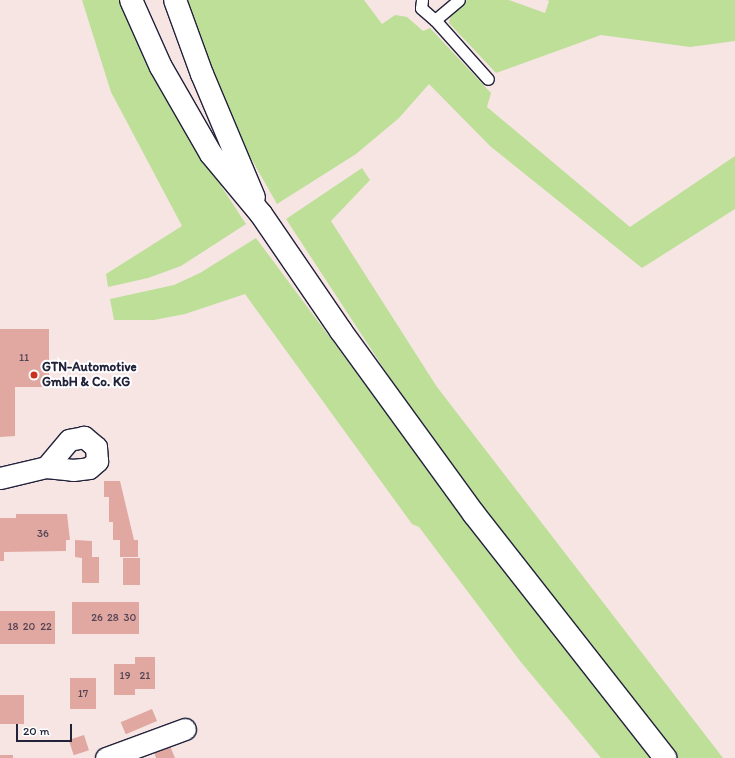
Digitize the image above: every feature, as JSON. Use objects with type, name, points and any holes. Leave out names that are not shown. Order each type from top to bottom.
[{"type":"main road","points":[[131,0],[161,67],[192,125],[220,166],[261,214],[419,440],[665,758]]},
{"type":"main road","points":[[175,0],[202,74],[261,214]]},
{"type":"street","points":[[0,478],[46,467]]},
{"type":"street","points":[[106,758],[184,729]]},
{"type":"lane","points":[[435,20],[459,0]]},
{"type":"lane","points":[[419,2],[428,17],[435,20],[488,78]]},
{"type":"green space","points":[[82,0],[123,0],[159,84],[181,125],[246,224],[181,266],[148,278],[108,287],[106,274],[182,226],[111,92]]},
{"type":"green space","points":[[183,0],[364,0],[382,24],[395,15],[407,17],[423,31],[430,28],[491,93],[487,107],[630,227],[735,156],[735,209],[642,268],[490,146],[429,84],[399,118],[356,154],[277,204],[239,137]]},
{"type":"green space","points":[[467,0],[509,0],[545,13],[549,1],[547,0],[735,0],[735,41],[690,47],[601,35],[496,73],[449,23],[452,11]]},
{"type":"green space","points":[[362,168],[370,180],[331,221],[437,387],[723,758],[678,758],[522,559],[405,401],[286,219]]},
{"type":"green space","points":[[256,238],[509,578],[650,758],[601,758],[520,661],[419,527],[412,524],[245,294],[185,314],[154,320],[114,320],[110,299],[174,285],[200,273]]},
{"type":"building","points":[[0,329],[49,329],[49,387],[15,387],[15,436],[0,437]]},
{"type":"building","points":[[104,481],[120,481],[134,540],[138,540],[138,557],[120,557],[120,540],[113,540],[113,522],[109,522],[109,497],[104,497]]},
{"type":"building","points":[[16,514],[67,514],[70,540],[66,540],[66,551],[4,552],[4,561],[0,561],[0,518],[16,518]]},
{"type":"building","points":[[75,540],[92,541],[92,557],[99,557],[99,583],[82,583],[82,558],[75,557]]},
{"type":"building","points":[[123,558],[140,558],[140,585],[123,585]]},
{"type":"building","points":[[72,602],[139,602],[139,634],[72,634]]},
{"type":"building","points":[[0,611],[55,611],[55,644],[0,644]]},
{"type":"building","points":[[135,657],[155,657],[155,689],[135,689],[135,695],[114,695],[114,664],[135,664]]},
{"type":"building","points":[[70,678],[96,678],[96,709],[70,709]]},
{"type":"building","points":[[0,695],[24,695],[24,724],[0,724]]},
{"type":"building","points":[[152,709],[157,721],[126,734],[121,722]]},
{"type":"building","points":[[84,735],[89,750],[74,755],[69,740]]},
{"type":"building","points":[[170,746],[175,758],[156,758],[154,752]]},
{"type":"building","points":[[0,755],[13,755],[13,758],[0,758]]},
{"type":"place","name":"GTN-Automotive GmbH & Co. KG","points":[[34,375]]}]
